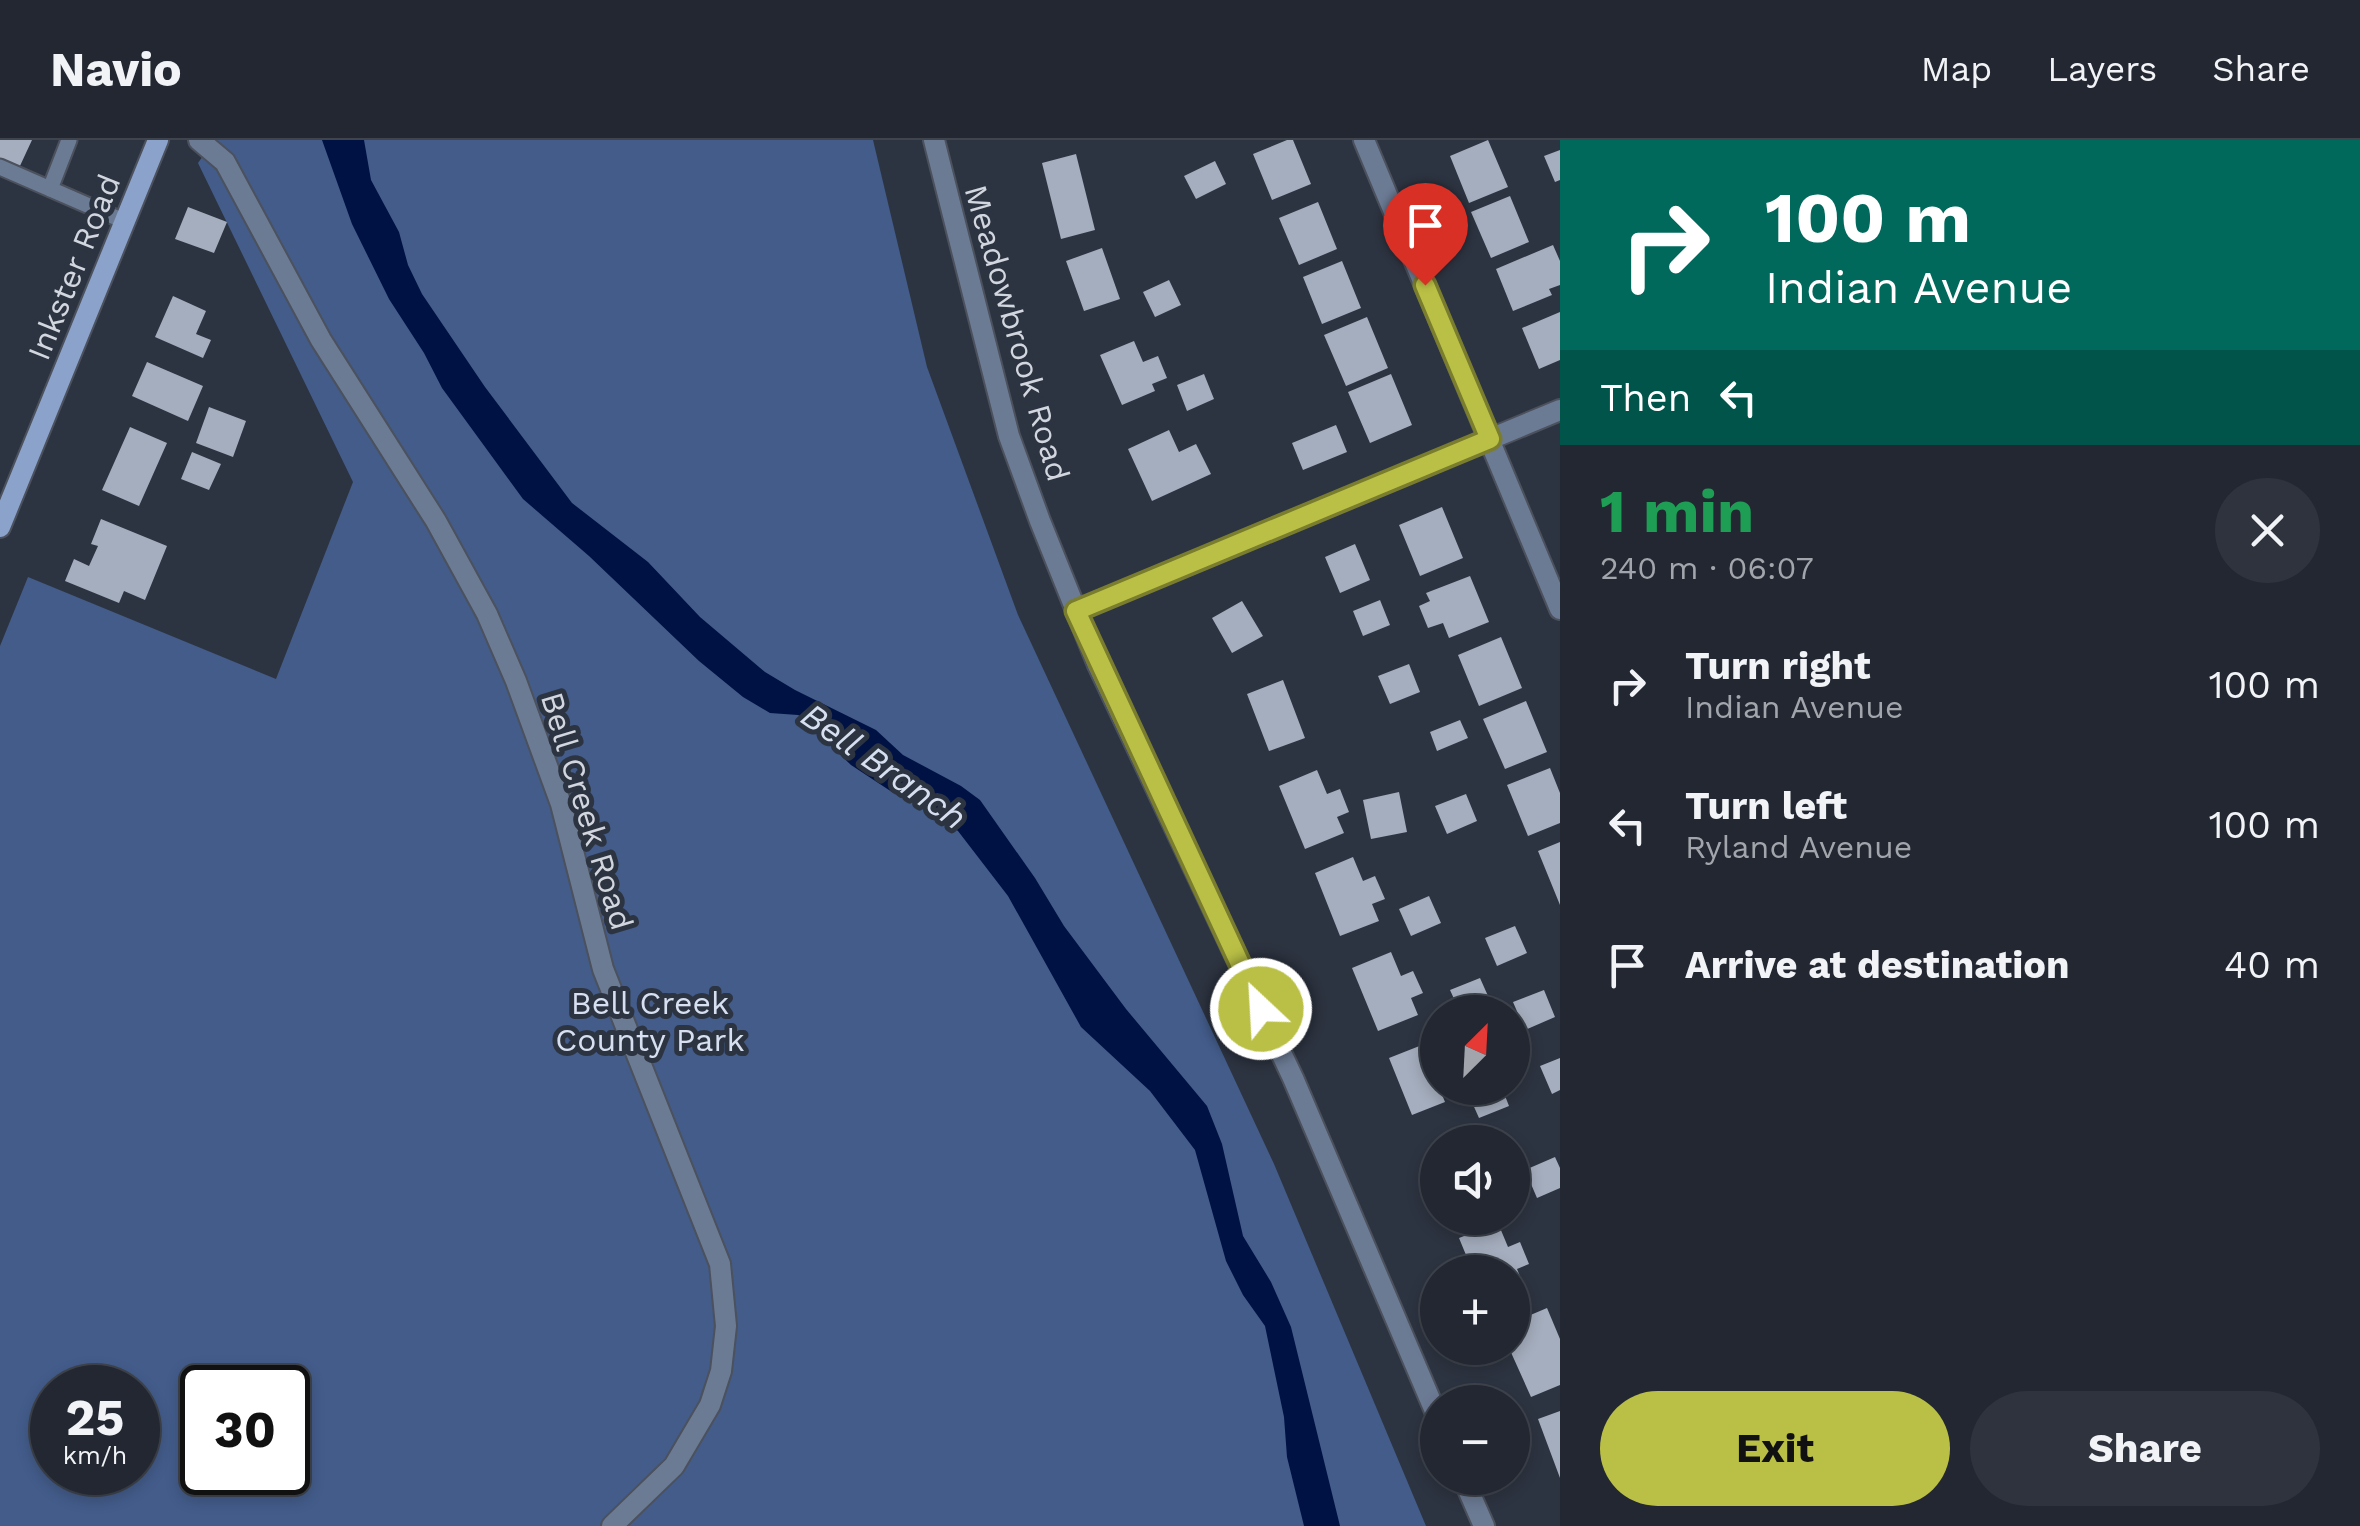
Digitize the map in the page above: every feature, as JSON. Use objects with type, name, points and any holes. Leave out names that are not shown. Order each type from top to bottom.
[{"type":"main road","name":"Inkster Road","points":[[0,528],[126,222],[153,142]]},
{"type":"street","name":"Bell Creek Road","points":[[198,140],[224,162],[321,340],[436,521],[487,614],[561,804],[603,969],[716,1252],[725,1291],[726,1326],[720,1371],[710,1405],[674,1466],[612,1526]]},
{"type":"street","name":"Meadowbrook Road","points":[[934,140],[1009,436],[1076,611],[1293,1078],[1424,1385]]},
{"type":"street","points":[[1364,140],[1560,609]]},
{"type":"street","points":[[1076,611],[1560,410]]},
{"type":"street","points":[[1470,1495],[1484,1526]]},
{"type":"lane","points":[[50,188],[70,140]]},
{"type":"lane","points":[[0,167],[126,222]]},
{"type":"green space","name":"Bell Creek County Park","points":[[214,140],[873,140],[927,367],[1018,615],[1274,1164],[1426,1526],[0,1526],[0,646],[28,577],[276,679],[353,482],[198,163]]},
{"type":"water","name":"Bell Branch","points":[[322,140],[364,140],[371,180],[399,232],[408,265],[422,294],[485,387],[572,503],[648,562],[700,617],[765,672],[876,730],[903,755],[980,800],[1064,926],[1126,1009],[1207,1106],[1222,1144],[1243,1236],[1271,1282],[1291,1327],[1340,1526],[1304,1526],[1287,1457],[1284,1417],[1265,1326],[1226,1261],[1195,1150],[1150,1091],[1081,1027],[1008,896],[958,831],[933,812],[892,792],[851,765],[826,741],[819,724],[798,715],[770,713],[743,697],[523,499],[442,388],[389,299],[352,224]]},
{"type":"building","points":[[0,140],[32,140],[19,168],[0,160]]},
{"type":"building","points":[[1293,140],[1311,184],[1272,200],[1253,154]]},
{"type":"building","points":[[1488,140],[1508,187],[1469,203],[1450,156]]},
{"type":"building","points":[[1560,150],[1560,180],[1555,182],[1544,156]]},
{"type":"building","points":[[1076,154],[1095,230],[1061,239],[1042,163]]},
{"type":"building","points":[[1215,161],[1226,184],[1196,199],[1184,176]]},
{"type":"building","points":[[1510,196],[1529,242],[1491,258],[1471,212]]},
{"type":"building","points":[[1318,202],[1337,249],[1299,265],[1279,218]]},
{"type":"building","points":[[188,207],[227,222],[214,253],[175,239]]},
{"type":"building","points":[[1553,245],[1560,261],[1560,285],[1549,289],[1552,295],[1513,311],[1496,269]]},
{"type":"building","points":[[1102,248],[1120,299],[1084,311],[1066,261]]},
{"type":"building","points":[[1342,261],[1361,308],[1322,324],[1303,277]]},
{"type":"building","points":[[1169,280],[1181,305],[1155,317],[1143,292]]},
{"type":"building","points":[[173,296],[206,311],[196,334],[211,340],[203,358],[155,337]]},
{"type":"building","points":[[1560,312],[1560,360],[1539,369],[1522,328]]},
{"type":"building","points":[[1367,317],[1388,368],[1346,386],[1324,335]]},
{"type":"building","points":[[1134,341],[1143,362],[1158,356],[1167,378],[1152,384],[1155,391],[1122,405],[1100,355]]},
{"type":"building","points":[[147,362],[203,386],[188,421],[132,396]]},
{"type":"building","points":[[1204,374],[1214,399],[1187,411],[1177,385]]},
{"type":"building","points":[[1391,374],[1412,425],[1370,443],[1348,392]]},
{"type":"building","points":[[209,407],[246,421],[233,457],[196,443]]},
{"type":"building","points":[[1336,425],[1347,452],[1303,470],[1292,443]]},
{"type":"building","points":[[130,427],[167,443],[139,506],[102,490]]},
{"type":"building","points":[[1169,430],[1179,452],[1196,444],[1211,474],[1152,501],[1128,449]]},
{"type":"building","points":[[192,452],[221,464],[209,490],[181,479]]},
{"type":"building","points":[[1442,507],[1463,558],[1420,576],[1399,525]]},
{"type":"building","points":[[101,519],[167,546],[145,600],[124,591],[119,603],[65,581],[74,559],[89,566],[98,546],[91,544]]},
{"type":"building","points":[[1355,544],[1370,580],[1340,593],[1325,557]]},
{"type":"building","points":[[1470,576],[1489,622],[1449,638],[1443,623],[1428,628],[1419,606],[1430,601],[1426,593]]},
{"type":"building","points":[[1380,600],[1390,625],[1363,636],[1353,611]]},
{"type":"building","points":[[1242,601],[1263,636],[1232,653],[1212,618]]},
{"type":"building","points":[[1501,637],[1522,688],[1479,706],[1458,655]]},
{"type":"building","points":[[1409,664],[1420,692],[1390,704],[1378,676]]},
{"type":"building","points":[[1283,680],[1305,738],[1269,751],[1247,694]]},
{"type":"building","points":[[1526,701],[1547,752],[1505,769],[1483,719]]},
{"type":"building","points":[[1460,720],[1468,738],[1437,751],[1430,732]]},
{"type":"building","points":[[1550,768],[1560,793],[1560,823],[1528,836],[1507,785]]},
{"type":"building","points":[[1317,770],[1327,794],[1340,789],[1349,812],[1337,817],[1344,833],[1305,849],[1279,786]]},
{"type":"building","points":[[1399,792],[1407,832],[1371,839],[1363,800]]},
{"type":"building","points":[[1466,794],[1477,821],[1447,834],[1435,806]]},
{"type":"building","points":[[1560,842],[1560,905],[1538,851]]},
{"type":"building","points":[[1353,857],[1363,881],[1375,876],[1385,899],[1372,904],[1379,921],[1340,936],[1315,873]]},
{"type":"building","points":[[1429,896],[1441,923],[1411,936],[1399,909]]},
{"type":"building","points":[[1515,926],[1527,953],[1497,966],[1485,938]]},
{"type":"building","points":[[1391,952],[1401,976],[1413,971],[1423,993],[1411,998],[1418,1015],[1378,1031],[1352,968]]},
{"type":"building","points":[[1480,978],[1488,995],[1452,995],[1450,990]]},
{"type":"building","points":[[1544,990],[1555,1017],[1530,1028],[1530,995]]},
{"type":"building","points":[[1420,1046],[1420,1105],[1437,1105],[1412,1115],[1389,1058]]},
{"type":"building","points":[[1560,1058],[1560,1090],[1552,1094],[1540,1066]]},
{"type":"building","points":[[1473,1105],[1509,1105],[1509,1106],[1479,1118]]},
{"type":"building","points":[[1555,1157],[1560,1168],[1560,1188],[1537,1198],[1530,1182],[1530,1168]]},
{"type":"building","points":[[1503,1235],[1508,1247],[1520,1242],[1525,1255],[1466,1255],[1459,1238]]},
{"type":"building","points":[[1547,1308],[1560,1339],[1560,1385],[1531,1397],[1530,1385],[1526,1385],[1517,1365],[1530,1365],[1530,1315]]},
{"type":"building","points":[[1560,1411],[1560,1478],[1538,1419]]},
{"type":"route","points":[[1261,1009],[1076,611],[1490,439],[1425,285]]}]
